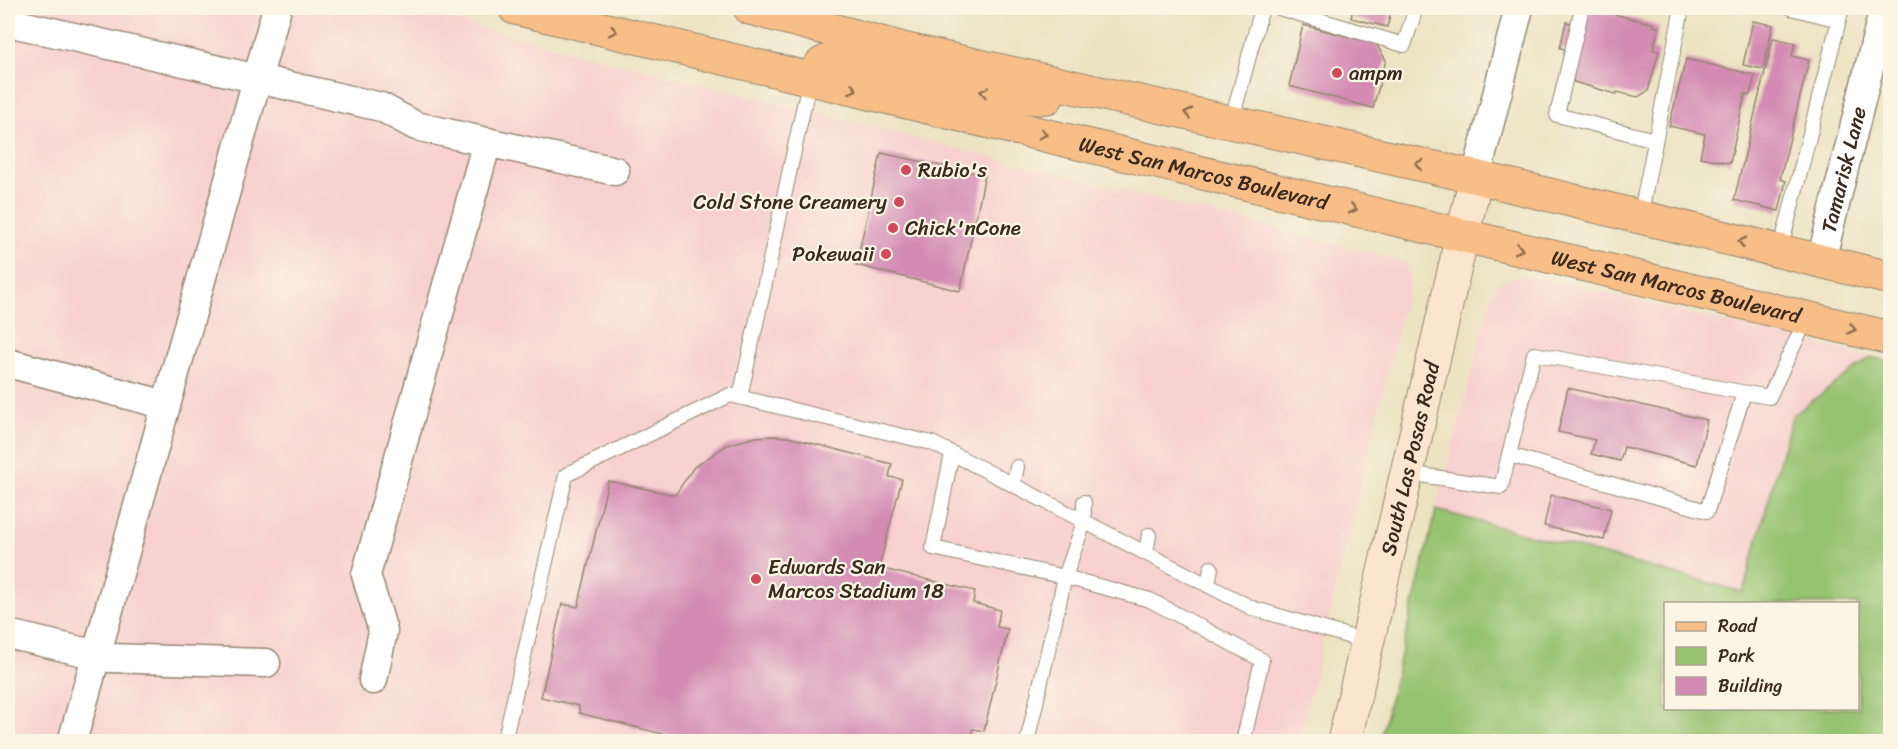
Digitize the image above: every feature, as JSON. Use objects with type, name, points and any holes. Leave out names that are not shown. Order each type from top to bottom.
[{"type":"main road","name":"West San Marcos Boulevard","points":[[516,8],[1890,338]]},
{"type":"main road","points":[[750,8],[903,49],[1476,177],[1890,278]]},
{"type":"main road","points":[[810,78],[822,64],[835,58],[865,63],[991,94],[1039,98],[1084,89]]},
{"type":"main road","name":"South Las Posas Road","points":[[1344,741],[1476,177]]},
{"type":"street","points":[[72,741],[276,8]]},
{"type":"street","points":[[1476,177],[1519,8]]},
{"type":"street","name":"Tamarisk Lane","points":[[1821,261],[1884,8]]},
{"type":"street","points":[[8,22],[381,107],[416,126],[615,171]]},
{"type":"street","points":[[373,680],[383,631],[366,575],[487,142]]},
{"type":"street","points":[[8,363],[166,405]]},
{"type":"street","points":[[8,634],[110,658],[266,663]]},
{"type":"lane","points":[[1231,123],[1262,8]]},
{"type":"lane","points":[[1279,8],[1404,45],[1416,8]]},
{"type":"lane","points":[[1582,8],[1557,115],[1655,140]]},
{"type":"lane","points":[[1640,217],[1682,8]]},
{"type":"lane","points":[[1780,251],[1841,14],[1791,8]]},
{"type":"lane","points":[[740,397],[810,78]]},
{"type":"lane","points":[[1407,473],[1502,487],[1534,354],[1769,397],[1807,318]]},
{"type":"lane","points":[[1509,455],[1707,511],[1744,393]]},
{"type":"lane","points":[[505,738],[566,475],[730,395],[932,443],[1252,608],[1368,642]]},
{"type":"lane","points":[[952,453],[933,548],[1065,577],[1150,600],[1262,660],[1243,741]]},
{"type":"lane","points":[[1013,485],[1017,467]]},
{"type":"lane","points":[[1027,741],[1065,577],[1084,522],[1084,502]]},
{"type":"lane","points":[[1146,553],[1149,535]]},
{"type":"lane","points":[[1208,585],[1211,568]]},
{"type":"shaded area","points":[[8,8],[402,8],[1406,262],[1409,282],[1299,741],[8,741]]},
{"type":"shaded area","points":[[1514,276],[1546,279],[1871,357],[1792,416],[1743,592],[1436,510],[1492,295],[1499,283]]},
{"type":"green space","points":[[1871,357],[1890,362],[1890,741],[1380,741],[1436,510],[1743,592],[1792,416]]},
{"type":"building","points":[[1353,8],[1392,8],[1387,27],[1351,18]]},
{"type":"building","points":[[1589,8],[1659,27],[1653,50],[1659,51],[1648,91],[1638,97],[1617,92],[1616,94],[1574,82],[1568,72],[1573,51],[1560,48],[1566,22],[1585,26]]},
{"type":"building","points":[[1753,21],[1773,25],[1763,69],[1743,65]]},
{"type":"building","name":"ampm","points":[[1303,25],[1376,44],[1386,60],[1373,108],[1289,86]]},
{"type":"building","points":[[1773,38],[1795,43],[1792,56],[1809,60],[1780,179],[1786,181],[1779,211],[1734,200]]},
{"type":"building","points":[[1686,59],[1755,75],[1750,95],[1745,94],[1730,163],[1700,157],[1705,134],[1669,126]]},
{"type":"building","points":[[881,153],[985,175],[960,291],[856,265]]},
{"type":"building","points":[[1568,388],[1707,420],[1697,465],[1624,447],[1620,461],[1591,454],[1595,440],[1558,432]]},
{"type":"building","name":"Edwards San Marcos Stadium 18","points":[[756,437],[788,437],[892,464],[889,477],[902,479],[879,568],[975,591],[973,603],[1000,610],[997,627],[1008,629],[984,731],[973,729],[969,742],[694,742],[579,713],[579,706],[541,697],[562,604],[578,607],[608,481],[675,495],[694,467],[727,445]]},
{"type":"building","points":[[1551,495],[1611,509],[1604,540],[1544,526]]},
{"type":"place","name":"ampm","points":[[1337,73]]},
{"type":"place","name":"Rubio's","points":[[906,170]]},
{"type":"place","name":"Cold Stone Creamery","points":[[899,202]]},
{"type":"place","name":"Chick'nCone","points":[[893,228]]},
{"type":"place","name":"Pokewaii","points":[[886,254]]},
{"type":"place","name":"Edwards San Marcos Stadium 18","points":[[756,579]]}]
